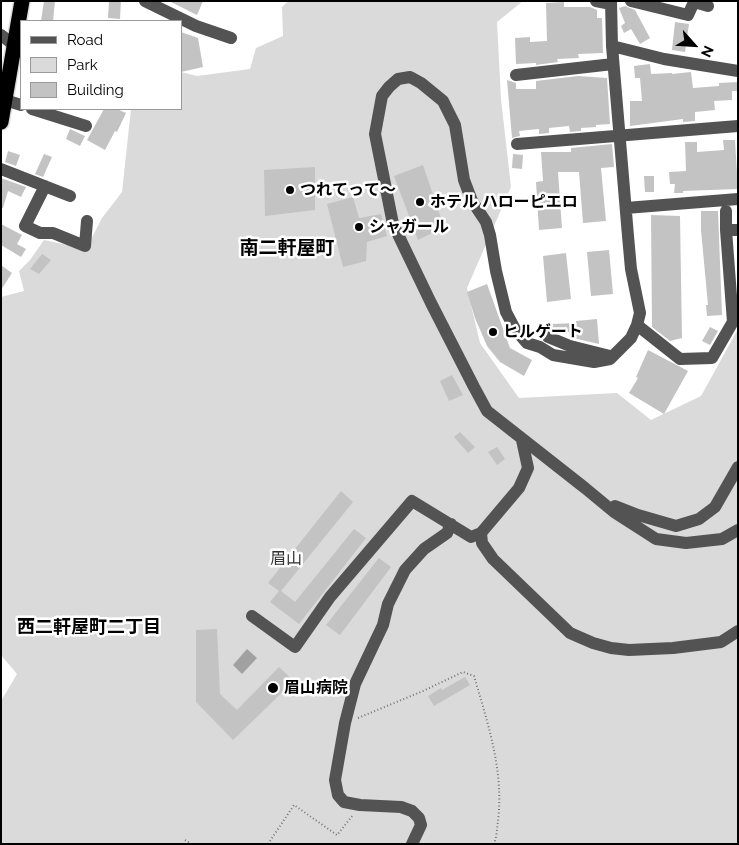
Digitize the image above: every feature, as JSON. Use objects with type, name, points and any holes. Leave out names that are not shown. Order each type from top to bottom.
[{"type":"highway","points":[[1,122],[4,92],[22,1]]},
{"type":"street","points":[[145,1],[196,26],[231,38]]},
{"type":"street","points":[[596,1],[611,3],[613,64],[631,268],[640,313],[631,338],[610,360],[594,362],[552,355],[540,347],[527,343],[515,329],[506,312],[488,228],[472,201],[464,180],[458,139],[449,113],[442,101],[422,83],[410,77],[398,79],[382,96],[374,134],[393,224],[431,303],[487,411],[614,512],[656,539],[686,543],[722,539],[738,530]]},
{"type":"street","points":[[631,1],[688,15],[694,2],[708,6]]},
{"type":"street","points":[[1,35],[14,45]]},
{"type":"street","points":[[612,46],[664,58],[738,71]]},
{"type":"street","points":[[516,74],[613,64]]},
{"type":"street","points":[[4,92],[20,105]]},
{"type":"street","points":[[35,110],[86,126]]},
{"type":"street","points":[[517,144],[738,126]]},
{"type":"street","points":[[1,169],[70,196]]},
{"type":"street","points":[[44,186],[25,226],[40,233],[53,234],[85,246],[86,220]]},
{"type":"street","points":[[626,208],[738,198]]},
{"type":"street","points":[[636,325],[680,359],[712,358],[735,317],[732,230],[726,211]]},
{"type":"street","points":[[548,337],[570,346],[613,357]]},
{"type":"street","points":[[252,616],[295,647],[330,597],[412,501],[471,536],[481,533],[519,488],[528,468],[522,440]]},
{"type":"street","points":[[600,500],[638,515],[676,526],[699,519],[715,507],[738,466]]},
{"type":"street","points":[[412,844],[421,824],[419,818],[412,811],[401,807],[360,805],[344,802],[338,795],[335,780],[344,723],[355,684],[382,625],[388,604],[405,570],[424,549],[447,533],[451,524]]},
{"type":"street","points":[[481,533],[482,543],[493,559],[570,634],[593,643],[629,650],[673,648],[721,642],[738,631]]},
{"type":"path","points":[[344,723],[423,691],[463,672],[474,676],[494,743],[499,775],[500,804],[494,844]]},
{"type":"path","points":[[268,844],[294,805],[337,835],[360,805]]},
{"type":"path","points":[[185,840],[191,844]]},
{"type":"green space","name":"眉山","points":[[288,1],[523,1],[497,22],[501,99],[511,187],[467,288],[480,343],[519,398],[617,393],[651,420],[701,396],[738,329],[738,844],[1,844],[1,701],[17,674],[1,655],[1,297],[24,291],[19,271],[30,260],[44,240],[86,249],[102,218],[122,192],[131,110],[182,110],[182,72],[197,76],[250,69],[256,48],[283,36],[282,7]]},
{"type":"shaded area","points":[[247,649],[257,658],[242,674],[233,665]]},
{"type":"building","points":[[44,1],[55,1],[53,20],[41,20]]},
{"type":"building","points":[[109,1],[121,1],[120,19],[108,18]]},
{"type":"building","points":[[169,1],[203,1],[197,15]]},
{"type":"building","points":[[564,2],[564,7],[590,7],[597,10],[597,18],[602,18],[603,53],[578,54],[579,58],[557,59],[558,62],[536,65],[536,63],[516,64],[515,38],[530,37],[530,42],[547,41],[546,3]]},
{"type":"building","points":[[625,6],[635,10],[650,38],[640,44],[631,29],[624,33],[621,26],[625,23],[619,8]]},
{"type":"building","points":[[675,22],[689,24],[685,52],[672,50]]},
{"type":"building","points":[[182,32],[198,38],[203,67],[182,72]]},
{"type":"building","points":[[650,64],[651,74],[691,72],[693,88],[719,86],[719,83],[738,82],[738,91],[732,91],[732,100],[714,101],[715,110],[695,112],[695,121],[683,122],[683,119],[630,126],[630,101],[642,101],[640,78],[635,78],[634,66]]},
{"type":"building","points":[[578,76],[607,78],[610,124],[581,128],[581,131],[570,132],[569,126],[549,128],[549,133],[539,134],[539,129],[519,131],[520,136],[512,138],[507,80],[516,83],[516,89],[536,89],[536,81]]},
{"type":"building","points":[[103,110],[119,110],[126,113],[117,132],[115,131],[105,150],[87,140]]},
{"type":"building","points":[[70,129],[85,136],[80,146],[66,139]]},
{"type":"building","points":[[723,140],[735,140],[738,189],[674,193],[675,184],[670,184],[669,172],[686,171],[685,142],[697,142],[697,152],[724,150]]},
{"type":"building","points":[[612,144],[614,167],[601,168],[606,221],[583,223],[579,172],[558,172],[562,228],[539,230],[536,182],[543,181],[541,152],[571,152],[571,148]]},
{"type":"building","points":[[8,151],[20,155],[16,166],[5,162]]},
{"type":"building","points":[[44,154],[52,157],[43,177],[35,174]]},
{"type":"building","points":[[513,154],[523,155],[522,169],[512,168]]},
{"type":"building","name":"ホテル ハローピエロ","points":[[423,165],[444,227],[418,240],[394,176]]},
{"type":"building","name":"つれてって～","points":[[315,167],[315,210],[265,216],[264,170]]},
{"type":"building","points":[[644,176],[654,176],[654,192],[645,192]]},
{"type":"building","points":[[1,178],[26,187],[21,197],[8,191],[3,208],[1,208]]},
{"type":"building","name":"シャガール","points":[[353,197],[359,218],[381,214],[387,236],[367,242],[366,261],[343,267],[327,204]]},
{"type":"building","points":[[701,211],[718,211],[722,315],[707,316],[706,305],[708,305]]},
{"type":"building","points":[[651,215],[680,216],[682,338],[670,341],[652,327]]},
{"type":"building","points":[[1,224],[22,235],[17,244],[26,249],[21,257],[1,245]]},
{"type":"building","points":[[609,250],[613,294],[591,296],[587,252]]},
{"type":"building","points":[[566,253],[571,299],[547,302],[543,256]]},
{"type":"building","points":[[42,254],[51,260],[39,274],[30,269]]},
{"type":"building","points":[[1,265],[12,273],[1,290]]},
{"type":"building","name":"ヒルゲート","points":[[487,284],[510,348],[532,360],[524,376],[500,362],[487,346],[475,318],[467,292]]},
{"type":"building","points":[[597,319],[599,344],[569,337],[569,332],[559,333],[553,330],[552,324],[576,323],[576,321]]},
{"type":"building","points":[[710,327],[718,331],[710,345],[702,341]]},
{"type":"building","points":[[648,350],[688,371],[664,414],[629,393],[638,378],[636,377]]},
{"type":"building","points":[[452,375],[463,395],[449,401],[440,381]]},
{"type":"building","points":[[460,432],[475,447],[468,453],[454,437]]},
{"type":"building","points":[[497,447],[505,459],[497,465],[488,452]]},
{"type":"building","points":[[341,491],[353,502],[281,591],[295,602],[354,529],[366,538],[299,624],[270,602],[279,591],[268,583]]},
{"type":"building","points":[[379,558],[391,567],[340,635],[326,625]]},
{"type":"building","name":"眉山病院","points":[[217,629],[220,694],[237,710],[279,667],[294,681],[233,740],[196,702],[196,630]]},
{"type":"building","points":[[465,677],[470,685],[434,706],[428,696]]},
{"type":"place","name":"つれてって～","points":[[290,190]]},
{"type":"place","name":"ホテル ハローピエロ","points":[[420,202]]},
{"type":"place","name":"シャガール","points":[[359,227]]},
{"type":"place","name":"ヒルゲート","points":[[493,332]]},
{"type":"place","name":"眉山病院","points":[[273,688]]},
{"type":"district","name":"南二軒屋町","points":[[287,248]]},
{"type":"district","name":"西二軒屋町二丁目","points":[[89,628]]}]
